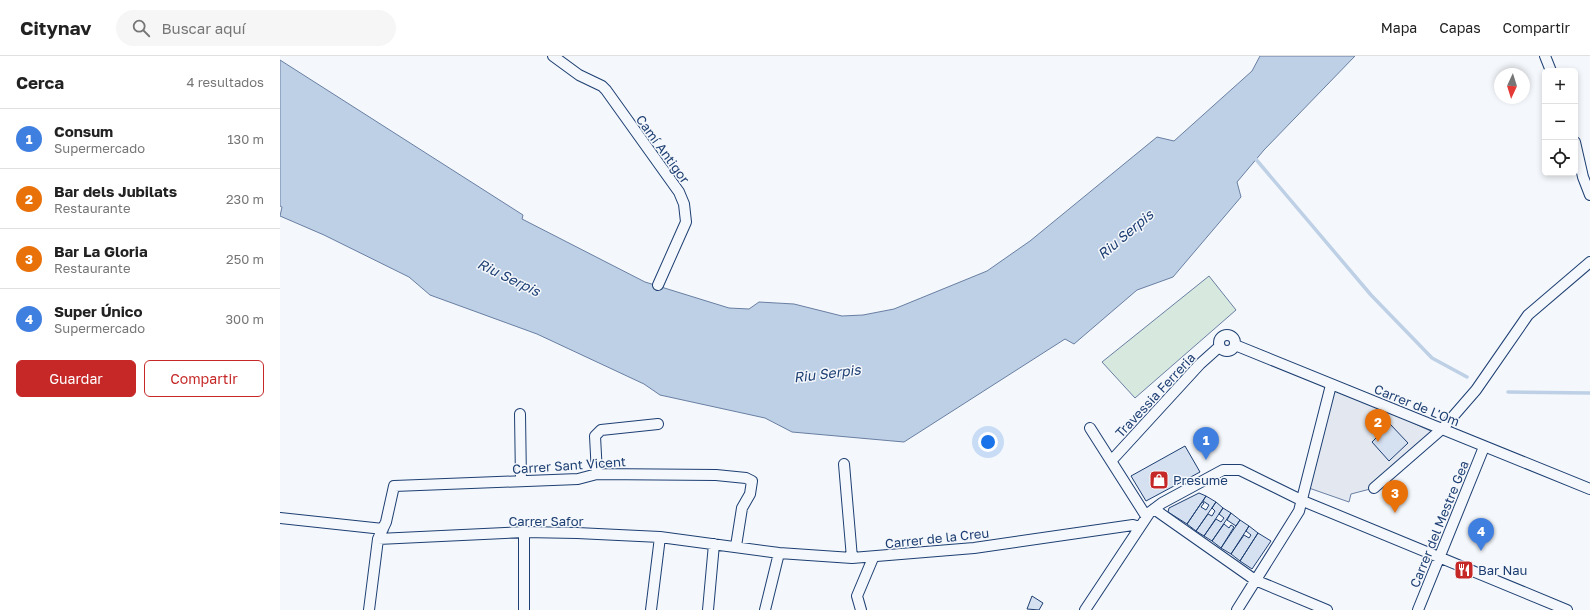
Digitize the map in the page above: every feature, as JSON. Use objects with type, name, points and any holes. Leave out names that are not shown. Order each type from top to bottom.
[{"type":"street","name":"Camí Antigor","points":[[553,56],[579,75],[602,86],[606,90],[679,192],[684,204],[686,222],[658,285]]},
{"type":"street","points":[[1545,56],[1550,68]]},
{"type":"street","points":[[1578,155],[1583,177],[1590,196]]},
{"type":"street","points":[[1374,488],[1443,428],[1476,390],[1528,315],[1590,262]]},
{"type":"street","name":"Carrer de L'Om","points":[[1235,345],[1332,386],[1443,428],[1484,447],[1590,489]]},
{"type":"street","name":"Travessia Ferreria","points":[[1112,460],[1200,364],[1219,347],[1225,352],[1231,351],[1235,345]]},
{"type":"street","points":[[1237,610],[1299,511],[1303,501],[1332,386]]},
{"type":"street","points":[[520,414],[521,481]]},
{"type":"street","points":[[597,474],[595,436],[601,430],[658,424]]},
{"type":"street","points":[[1090,428],[1112,460],[1146,516]]},
{"type":"street","name":"Carrer del Mestre Gea","points":[[1418,610],[1484,447]]},
{"type":"street","points":[[844,464],[852,558]]},
{"type":"street","points":[[1085,610],[1146,516],[1154,509],[1223,470],[1240,470],[1303,501],[1567,610]]},
{"type":"street","name":"Carrer Sant Vicent","points":[[383,529],[394,486],[578,479],[597,474],[716,475],[746,478],[752,482],[752,488],[742,508],[736,546]]},
{"type":"street","points":[[1154,509],[1256,580],[1327,610]]},
{"type":"street","points":[[280,518],[383,529],[378,539],[369,610]]},
{"type":"street","name":"Carrer de la Creu","points":[[714,544],[779,553],[873,558],[974,548],[1133,525],[1140,527]]},
{"type":"street","points":[[524,532],[526,609]]},
{"type":"street","name":"Carrer Safor","points":[[378,539],[524,532],[660,537],[714,544]]},
{"type":"street","points":[[651,610],[660,537]]},
{"type":"street","points":[[708,610],[714,544]]},
{"type":"street","points":[[765,610],[779,553]]},
{"type":"street","points":[[860,610],[857,596],[873,558]]},
{"type":"shaded area","points":[[1209,276],[1236,310],[1135,398],[1102,362]]},
{"type":"shaded area","points":[[1331,385],[1437,434],[1374,488],[1351,494],[1349,502],[1306,487]]},
{"type":"water","name":"Riu Serpis","points":[[1260,56],[1355,56],[1264,150],[1237,182],[1241,197],[1173,277],[1137,290],[1074,344],[1065,339],[904,442],[792,432],[765,418],[660,395],[644,384],[537,334],[430,295],[409,277],[324,235],[280,216],[282,207],[280,206],[280,60],[523,215],[522,219],[645,282],[729,308],[749,309],[759,302],[794,304],[842,316],[863,315],[894,309],[987,271],[1030,241],[1157,137],[1174,141],[1252,71]]},
{"type":"building","points":[[1390,424],[1408,443],[1389,461],[1372,442]]},
{"type":"building","points":[[1185,446],[1200,472],[1146,501],[1131,476]]},
{"type":"building","points":[[1199,493],[1206,496],[1187,524],[1168,512],[1169,508]]},
{"type":"building","points":[[1206,496],[1216,502],[1196,531],[1187,524],[1202,502],[1204,503],[1201,507],[1206,510],[1209,505],[1203,501]]},
{"type":"building","points":[[1216,502],[1223,508],[1204,536],[1196,531],[1208,514],[1212,516],[1215,511],[1212,508]]},
{"type":"building","points":[[1223,508],[1231,513],[1212,541],[1204,536],[1216,519],[1221,522],[1224,518],[1219,514]]},
{"type":"building","points":[[1231,513],[1240,520],[1236,526],[1227,520]]},
{"type":"building","points":[[1240,520],[1249,526],[1231,554],[1221,548]]},
{"type":"building","points":[[1224,524],[1229,528],[1231,525],[1234,527],[1221,548],[1212,541]]},
{"type":"building","points":[[1249,526],[1258,533],[1240,561],[1231,554],[1244,535],[1249,538],[1251,535],[1246,531]]},
{"type":"building","points":[[1258,533],[1271,541],[1252,569],[1240,561]]},
{"type":"building","points":[[1032,596],[1043,603],[1039,610],[1027,609]]},
{"type":"waterway","points":[[1254,157],[1371,295],[1432,358],[1467,377]]},
{"type":"waterway","points":[[1508,392],[1590,393]]},
{"type":"place","name":"Bar dels Jubilats","points":[[1378,442]]},
{"type":"place","name":"Consum","points":[[1206,460]]},
{"type":"place","name":"Presume","points":[[1159,480]]},
{"type":"place","name":"Bar La Gloria","points":[[1395,513]]},
{"type":"place","name":"Super Único","points":[[1481,551]]},
{"type":"place","name":"Bar Nau","points":[[1464,570]]}]
